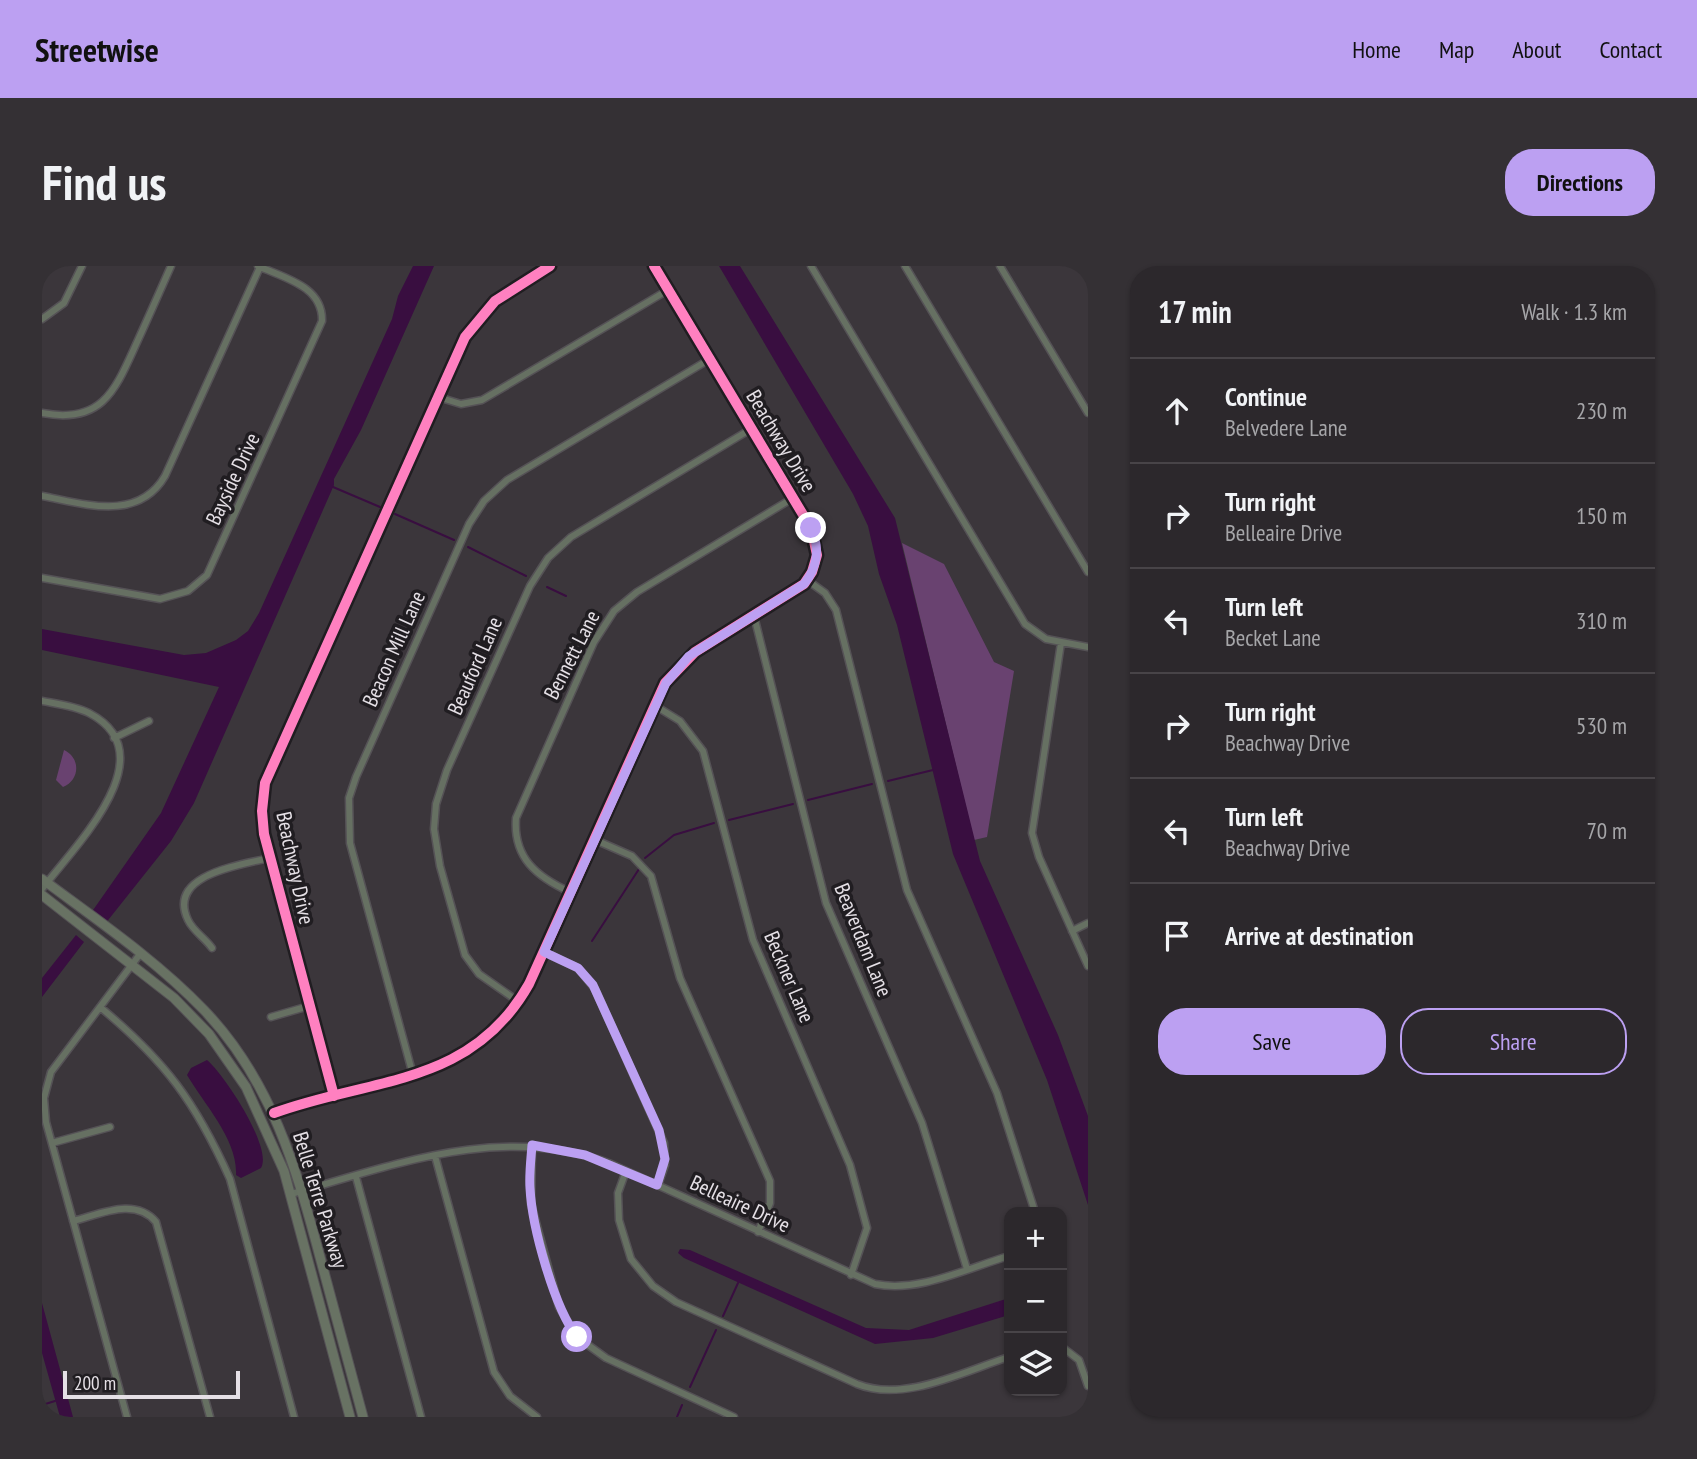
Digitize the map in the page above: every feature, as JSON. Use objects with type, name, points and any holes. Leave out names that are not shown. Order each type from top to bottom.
[{"type":"main road","name":"Belle Terre Parkway","points":[[44,884],[183,989],[215,1022],[247,1065],[274,1113],[302,1191],[363,1417]]},
{"type":"main road","name":"Belle Terre Parkway","points":[[42,895],[184,1008],[230,1062],[264,1120],[291,1194],[351,1417]]},
{"type":"street","points":[[42,319],[64,303],[82,266]]},
{"type":"street","points":[[42,413],[63,416],[83,413],[112,393],[171,266]]},
{"type":"street","points":[[42,496],[119,507],[136,502],[156,488],[165,476],[259,266]]},
{"type":"street","name":"Bayside Drive","points":[[42,578],[160,599],[188,592],[207,575],[322,325],[320,304],[310,291],[259,266]]},
{"type":"street","name":"Beachway Drive","points":[[334,1096],[269,858],[262,811],[270,768],[438,397],[477,319],[500,297],[550,266]]},
{"type":"street","name":"Beachway Drive","points":[[654,266],[816,541],[816,562],[807,580]]},
{"type":"street","points":[[811,266],[1021,619],[1037,635],[1061,643],[1088,647]]},
{"type":"street","points":[[905,266],[1088,572]]},
{"type":"street","points":[[1000,266],[1088,414]]},
{"type":"street","points":[[438,397],[464,404],[487,398],[668,290]]},
{"type":"street","name":"Beacon Mill Lane","points":[[413,1075],[351,843],[348,809],[356,777],[469,524],[484,501],[516,475],[710,359]]},
{"type":"street","name":"Beauford Lane","points":[[519,1002],[479,974],[469,962],[461,944],[434,829],[436,804],[447,770],[530,586],[552,553],[581,530],[751,429]]},
{"type":"street","name":"Bennett Lane","points":[[570,892],[539,876],[527,863],[517,842],[516,818],[598,633],[631,596],[793,498]]},
{"type":"street","points":[[274,1113],[413,1075],[460,1057],[500,1025],[519,1002],[544,952],[654,705],[669,678],[689,656],[792,593],[807,580],[829,597],[838,616],[906,890],[997,1093],[1033,1207]]},
{"type":"street","name":"Beaverdam Lane","points":[[754,616],[826,903],[924,1129],[967,1269]]},
{"type":"street","points":[[1061,643],[1032,829],[1039,857],[1088,966]]},
{"type":"street","points":[[42,701],[88,712],[104,724],[114,738],[120,762],[116,789],[44,884]]},
{"type":"street","name":"Beckner Lane","points":[[654,705],[685,726],[703,751],[753,940],[850,1165],[867,1228],[851,1275]]},
{"type":"street","points":[[114,738],[149,721]]},
{"type":"street","points":[[593,839],[636,859],[652,880],[680,978],[770,1181],[770,1203],[758,1232]]},
{"type":"street","points":[[212,948],[186,915],[185,904],[191,887],[207,874],[269,858]]},
{"type":"street","points":[[1072,931],[1088,923]]},
{"type":"street","points":[[544,952],[578,968],[595,989],[664,1143],[665,1165],[657,1185]]},
{"type":"street","points":[[127,1417],[44,1110],[48,1081],[60,1058],[140,954]]},
{"type":"street","points":[[271,1017],[309,1006]]},
{"type":"street","points":[[100,1007],[151,1051],[177,1080],[214,1144],[230,1179],[294,1417]]},
{"type":"street","points":[[52,1143],[110,1127]]},
{"type":"street","points":[[532,1145],[531,1204],[556,1298],[572,1331],[586,1346],[606,1359],[734,1417]]},
{"type":"street","name":"Belleaire Drive","points":[[291,1194],[435,1156],[486,1146],[532,1145],[583,1154],[626,1171],[875,1284],[901,1286],[1004,1257]]},
{"type":"street","points":[[435,1156],[494,1372],[510,1396],[537,1417]]},
{"type":"street","points":[[626,1171],[618,1202],[627,1248],[636,1267],[653,1286],[676,1302],[857,1384],[876,1389],[913,1387],[1004,1359]]},
{"type":"street","points":[[356,1177],[421,1417]]},
{"type":"street","points":[[73,1221],[129,1208],[144,1212],[156,1222],[210,1417]]},
{"type":"street","points":[[1067,1351],[1079,1360],[1088,1386]]},
{"type":"shaded area","points":[[413,266],[434,266],[361,430],[334,479],[334,485],[194,803],[171,841],[105,924],[91,913],[161,813],[219,687],[42,650],[42,629],[184,655],[206,653],[236,640],[248,631],[259,613],[392,319],[398,296]]},
{"type":"shaded area","points":[[719,266],[740,266],[895,518],[980,861],[1058,1035],[1088,1116],[1088,1205],[1047,1080],[953,854],[897,625],[879,574],[868,526],[853,494]]},
{"type":"shaded area","points":[[902,543],[944,564],[994,662],[1014,671],[987,837],[974,840]]},
{"type":"shaded area","points":[[64,750],[73,758],[76,769],[73,779],[63,787],[56,780]]},
{"type":"shaded area","points":[[76,935],[84,942],[42,997],[42,978]]},
{"type":"shaded area","points":[[207,1060],[235,1095],[260,1145],[263,1158],[261,1168],[241,1178],[236,1175],[232,1149],[226,1136],[187,1075],[191,1068]]},
{"type":"shaded area","points":[[680,1249],[690,1250],[866,1328],[909,1330],[1004,1300],[1004,1317],[933,1338],[875,1344],[678,1253]]},
{"type":"shaded area","points":[[42,1303],[73,1417],[60,1417],[42,1353]]},
{"type":"waterway","points":[[333,487],[380,507]]},
{"type":"waterway","points":[[395,514],[454,540]]},
{"type":"waterway","points":[[468,547],[526,576]]},
{"type":"waterway","points":[[547,587],[566,596]]},
{"type":"waterway","points":[[888,781],[933,770]]},
{"type":"waterway","points":[[808,800],[872,784]]},
{"type":"waterway","points":[[729,820],[793,804]]},
{"type":"waterway","points":[[645,858],[674,835],[714,823]]},
{"type":"waterway","points":[[592,941],[639,869]]},
{"type":"waterway","points":[[723,1316],[738,1283]]},
{"type":"waterway","points":[[690,1387],[716,1330]]},
{"type":"waterway","points":[[42,1405],[55,1401]]},
{"type":"waterway","points":[[677,1417],[682,1405]]},
{"type":"cycle path","points":[[334,1096],[264,834],[262,811],[265,783],[465,337],[495,301],[550,266]]},
{"type":"cycle path","points":[[274,1113],[416,1074],[449,1061],[478,1043],[505,1018],[529,984],[665,683],[695,652],[804,584],[812,572],[817,555],[811,528],[654,266]]},
{"type":"route","points":[[577,1337],[563,1316],[556,1298],[533,1212],[530,1190],[532,1145],[585,1155],[657,1185],[665,1165],[665,1154],[659,1130],[593,985],[578,968],[544,952],[666,683],[689,656],[701,647],[804,584],[812,572],[817,555],[811,528]]}]
